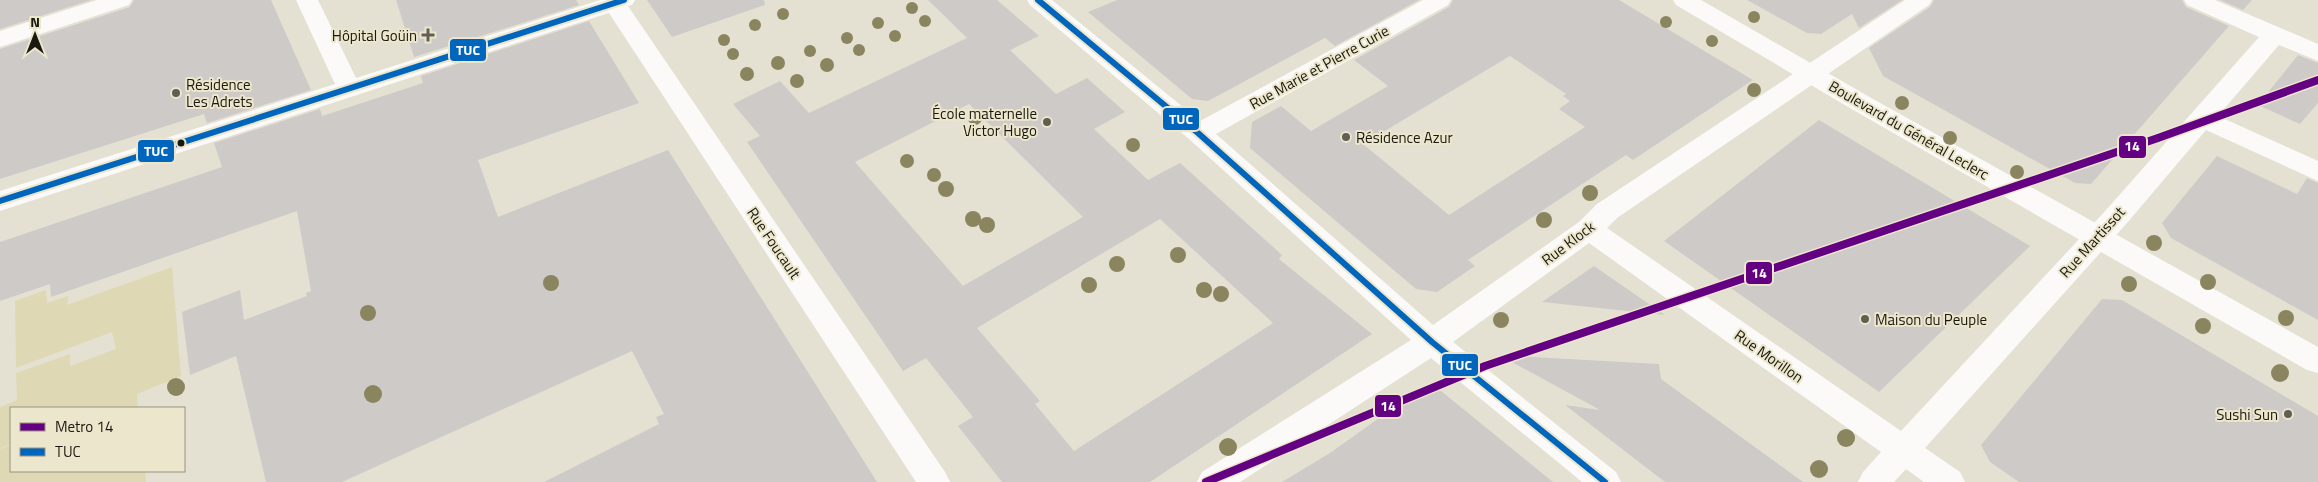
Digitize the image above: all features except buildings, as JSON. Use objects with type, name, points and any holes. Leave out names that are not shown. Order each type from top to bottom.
[{"type":"street","points":[[0,39],[120,0]]},
{"type":"street","points":[[308,0],[349,88]]},
{"type":"street","name":"Rue Marie et Pierre Curie","points":[[1198,133],[1440,0]]},
{"type":"street","name":"Boulevard du Général Leclerc","points":[[1684,0],[2037,203],[2097,235],[2318,361]]},
{"type":"street","name":"Rue Klock","points":[[1213,482],[1432,342],[1589,229],[1607,211],[1921,0]]},
{"type":"street","points":[[2195,0],[2318,53]]},
{"type":"street","points":[[0,201],[619,2]]},
{"type":"street","name":"Rue Foucault","points":[[619,2],[934,482]]},
{"type":"street","points":[[1050,3],[1432,342],[1605,482]]},
{"type":"street","name":"Rue Martissot","points":[[1874,482],[2097,235],[2117,216],[2275,34]]},
{"type":"street","points":[[2201,118],[2318,172]]},
{"type":"street","name":"Rue Morillon","points":[[1589,229],[1950,482]]},
{"type":"shaded area","points":[[172,267],[181,376],[137,394],[138,407],[10,407],[10,444],[0,448],[0,407],[17,400],[16,373],[70,354],[70,366],[116,349],[112,332],[16,368],[15,301],[46,290],[47,303],[68,296],[67,305]]},
{"type":"shaded area","points":[[10,445],[10,472],[145,472],[146,482],[0,482],[0,449]]},
{"type":"metro line","name":"14","points":[[1206,482],[1485,366],[2158,138],[2318,80]]},
{"type":"transit line","name":"TUC","points":[[0,201],[624,0]]},
{"type":"transit line","name":"TUC","points":[[1038,0],[1198,133],[1432,342],[1605,482]]},
{"type":"place","name":"Hôpital Goüin","points":[[428,35]]},
{"type":"place","name":"Résidence Les Adrets","points":[[176,93]]},
{"type":"place","name":"École maternelle Victor Hugo","points":[[1047,122]]},
{"type":"place","name":"Résidence Azur","points":[[1346,137]]},
{"type":"place","name":"Maison du Peuple","points":[[1865,319]]},
{"type":"place","name":"Sushi Sun","points":[[2288,414]]}]
